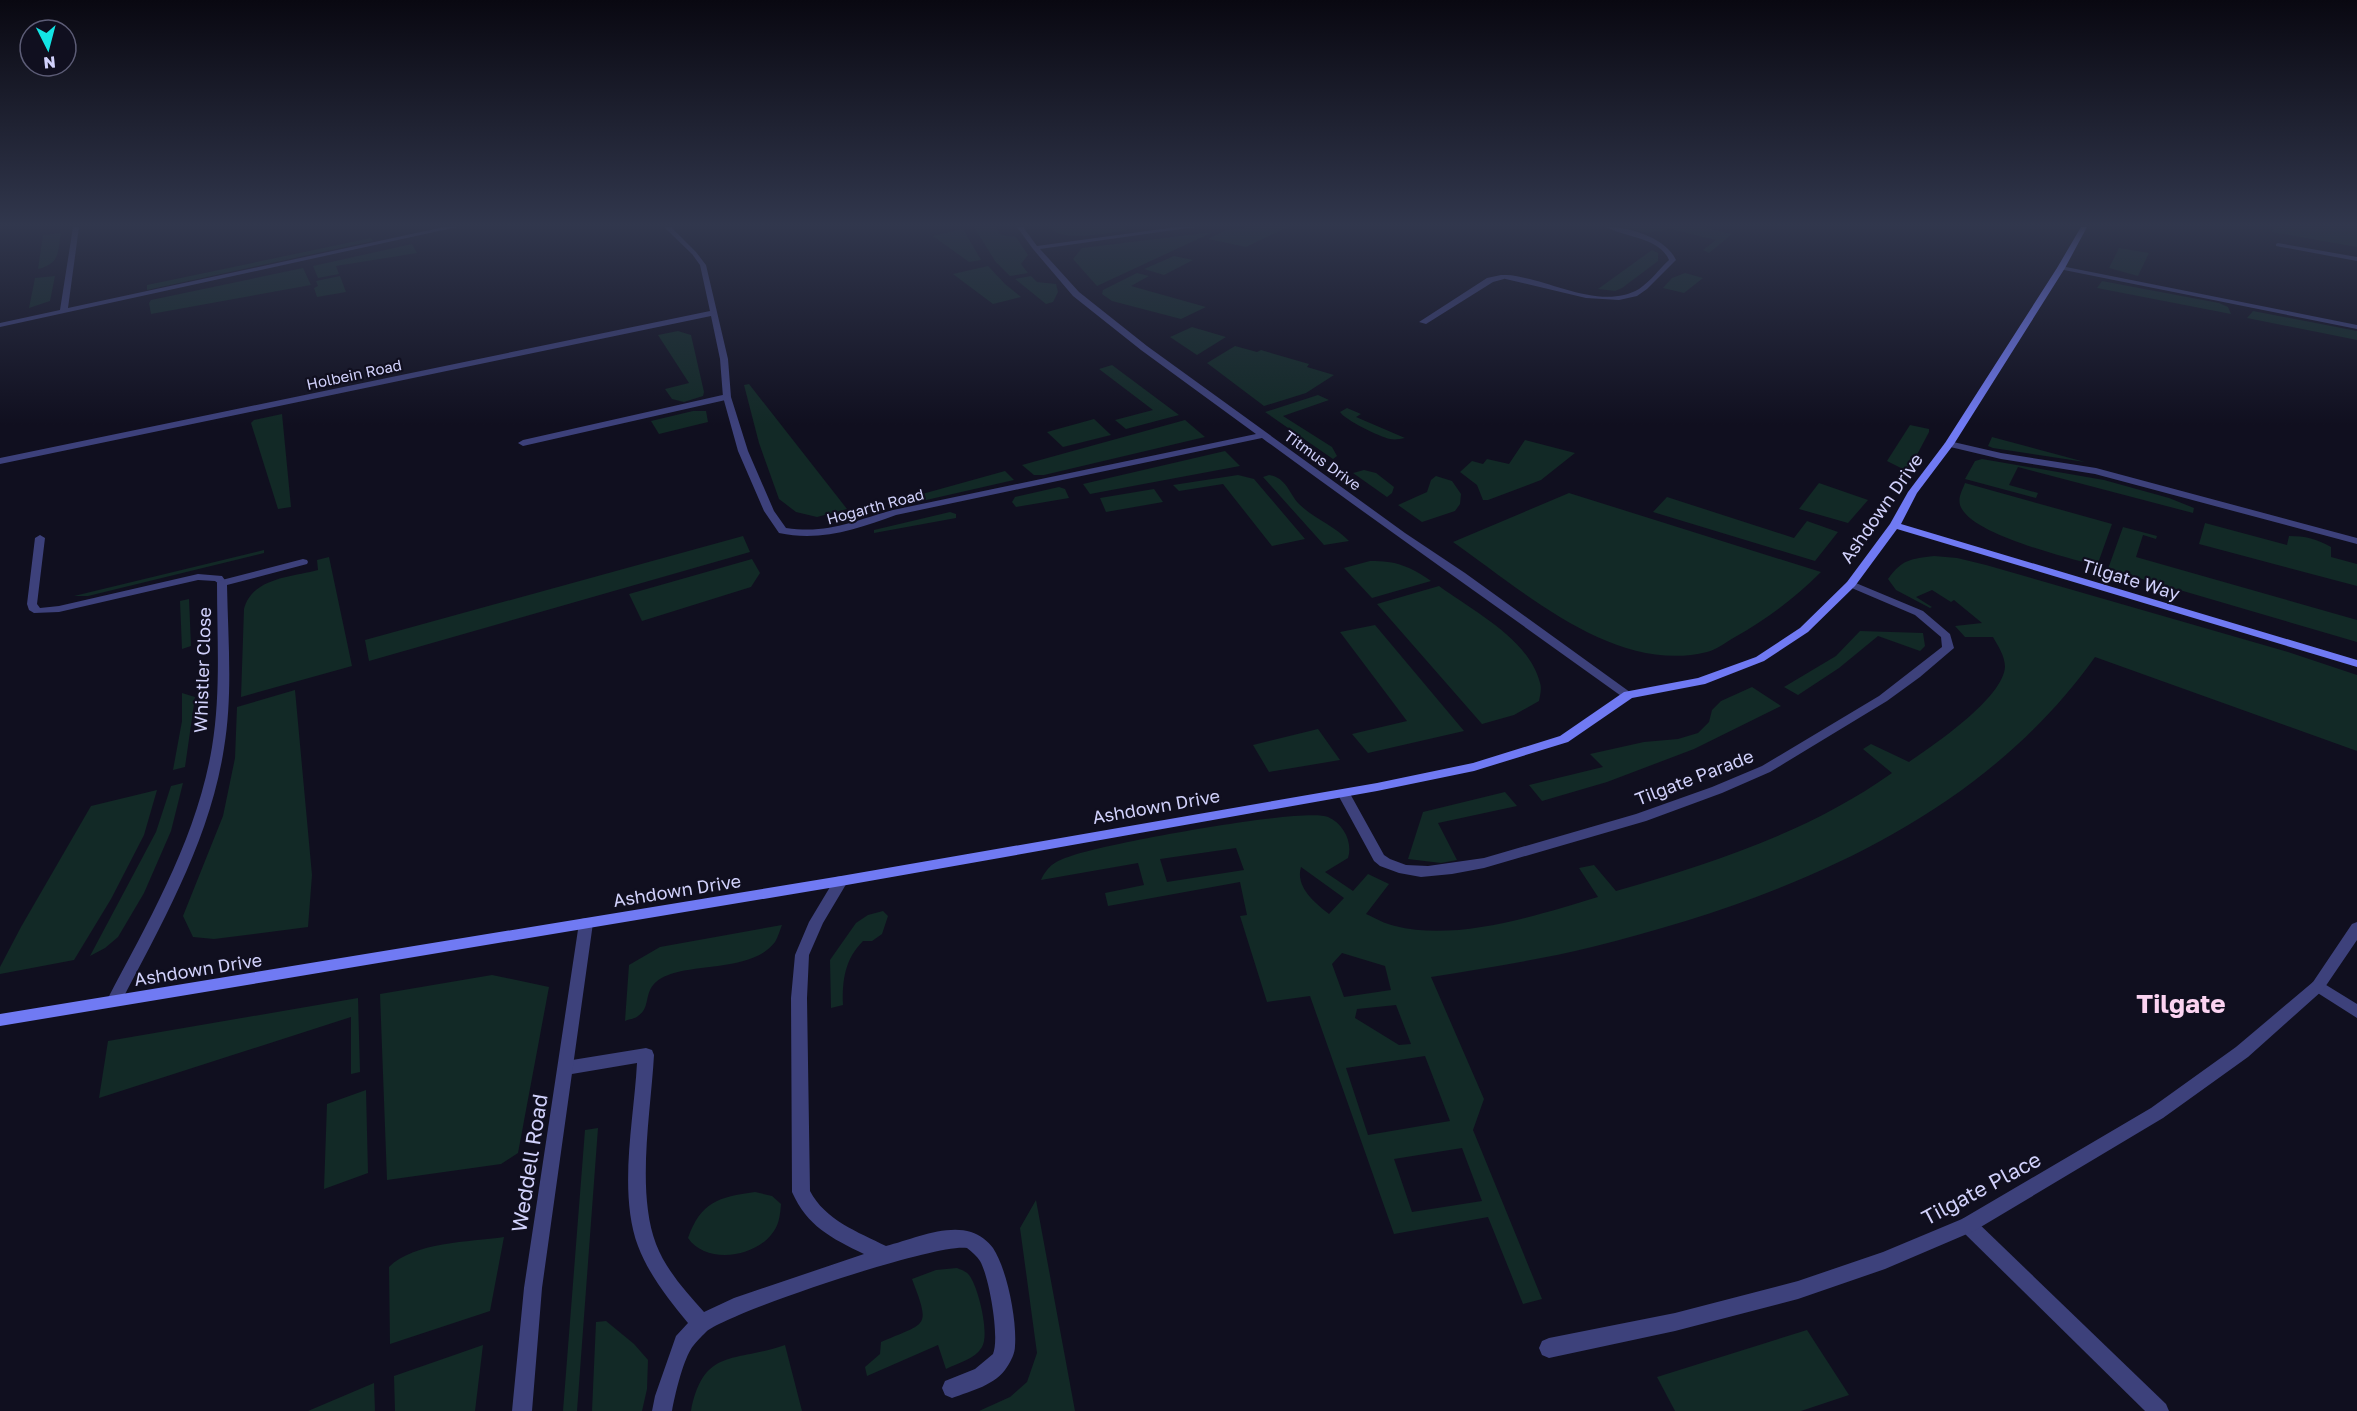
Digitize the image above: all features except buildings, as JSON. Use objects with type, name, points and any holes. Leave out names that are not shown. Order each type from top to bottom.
[{"type":"street","points":[[64,311],[67,293]]},
{"type":"street","points":[[0,325],[149,293]]},
{"type":"street","name":"Hogarth Road","points":[[708,293],[724,358],[727,397],[743,451],[769,511],[783,531],[810,536],[839,532],[893,513],[1264,435]]},
{"type":"street","name":"Titmus Drive","points":[[1075,293],[1144,348],[1628,695]]},
{"type":"street","points":[[1423,322],[1470,293]]},
{"type":"street","points":[[1576,293],[1600,298],[1627,297],[1636,293]]},
{"type":"street","name":"Ashdown Drive","points":[[0,1020],[841,881],[1342,793],[1474,767],[1564,739],[1628,695],[1701,681],[1760,659],[1804,630],[1851,584],[1895,525],[1913,492],[1949,444],[2045,293]]},
{"type":"street","points":[[2186,293],[2357,327]]},
{"type":"street","name":"Holbein Road","points":[[0,460],[713,313]]},
{"type":"street","points":[[523,443],[727,397]]},
{"type":"street","points":[[1949,444],[2001,456],[2096,471],[2357,541]]},
{"type":"street","name":"Tilgate Way","points":[[1895,525],[2357,664]]},
{"type":"street","points":[[40,538],[32,604],[33,608],[38,611],[59,609],[198,577],[219,578],[222,583]]},
{"type":"street","name":"Whistler Close","points":[[115,1000],[172,887],[199,824],[214,768],[223,707],[222,583],[303,562]]},
{"type":"street","name":"Tilgate Parade","points":[[1342,793],[1379,858],[1388,865],[1403,870],[1436,871],[1511,856],[1585,835],[1673,806],[1766,769],[1857,716],[1927,666],[1948,648],[1946,636],[1919,613],[1851,584]]},
{"type":"street","points":[[841,881],[816,922],[802,955],[799,998],[801,1192],[806,1205],[824,1220],[885,1255]]},
{"type":"street","name":"Weddell Road","points":[[522,1411],[533,1288],[586,923]]},
{"type":"street","name":"Tilgate Place","points":[[1549,1348],[1675,1322],[1798,1290],[1885,1260],[1968,1225],[2157,1113],[2242,1052],[2318,986],[2357,928]]},
{"type":"street","points":[[2318,986],[2357,1012]]},
{"type":"street","points":[[566,1068],[646,1055],[637,1201],[641,1226],[647,1246],[657,1265],[701,1324]]},
{"type":"street","points":[[1968,1225],[2159,1411]]},
{"type":"street","points":[[662,1411],[683,1343],[701,1324],[735,1307],[885,1255],[951,1240],[968,1239],[980,1246],[990,1260],[1006,1335],[1005,1353],[991,1372],[952,1388]]},
{"type":"green space","points":[[32,293],[52,293],[50,301],[29,308]]},
{"type":"green space","points":[[185,293],[268,293],[151,314],[149,303],[151,300]]},
{"type":"green space","points":[[316,293],[341,293],[317,297]]},
{"type":"green space","points":[[978,293],[1016,293],[1021,297],[993,304]]},
{"type":"green space","points":[[1032,293],[1058,293],[1053,302],[1046,304]]},
{"type":"green space","points":[[1155,293],[1206,307],[1181,319],[1112,301],[1102,294]]},
{"type":"green space","points":[[2122,293],[2165,293],[2219,303],[2228,307],[2231,314]]},
{"type":"green space","points":[[2253,311],[2357,331],[2357,340],[2247,318]]},
{"type":"green space","points":[[1192,327],[1226,337],[1197,355],[1170,337]]},
{"type":"green space","points":[[678,331],[691,335],[704,392],[703,396],[684,402],[672,399],[665,389],[689,383],[658,335]]},
{"type":"green space","points":[[1235,346],[1257,352],[1261,350],[1309,364],[1307,367],[1334,375],[1306,393],[1264,406],[1207,363]]},
{"type":"green space","points":[[1112,365],[1179,415],[1126,429],[1115,420],[1153,410],[1099,369]]},
{"type":"green space","points":[[749,384],[847,509],[817,517],[796,512],[779,499],[759,443],[744,385]]},
{"type":"green space","points":[[1318,395],[1329,400],[1283,416],[1332,447],[1337,456],[1333,459],[1265,412]]},
{"type":"green space","points":[[1347,408],[1361,414],[1356,417],[1405,438],[1390,439],[1363,428],[1340,412]]},
{"type":"green space","points":[[693,411],[706,411],[708,422],[659,434],[651,421]]},
{"type":"green space","points":[[282,414],[291,507],[278,509],[251,423],[254,420]]},
{"type":"green space","points":[[1094,419],[1111,435],[1063,447],[1047,432]]},
{"type":"green space","points":[[1185,420],[1205,437],[1044,475],[1034,475],[1022,465]]},
{"type":"green space","points":[[1910,425],[1929,429],[1929,432],[1910,468],[1903,469],[1887,461]]},
{"type":"green space","points":[[1992,437],[2085,462],[1993,448],[1988,446]]},
{"type":"green space","points":[[1525,440],[1575,453],[1541,480],[1483,500],[1477,485],[1460,472],[1472,461],[1483,464],[1487,459],[1509,464]]},
{"type":"green space","points":[[1225,451],[1240,466],[1090,494],[1083,484]]},
{"type":"green space","points":[[1982,459],[2104,480],[2169,498],[2194,508],[2193,513],[2018,467],[2009,485],[2038,493],[2036,498],[1965,479],[1975,461]]},
{"type":"green space","points":[[1364,470],[1376,473],[1394,487],[1392,493],[1387,497],[1353,473]]},
{"type":"green space","points":[[1005,471],[1014,480],[913,503],[897,501]]},
{"type":"green space","points":[[1238,475],[1254,479],[1305,539],[1272,546],[1223,484],[1179,491],[1173,485]]},
{"type":"green space","points":[[1275,476],[1287,486],[1299,504],[1311,514],[1349,541],[1324,545],[1263,477]]},
{"type":"green space","points":[[1436,476],[1452,481],[1461,494],[1460,504],[1455,511],[1422,522],[1398,505],[1427,492],[1431,480]]},
{"type":"green space","points":[[1819,483],[1868,500],[1848,523],[1799,509]]},
{"type":"green space","points":[[1965,483],[2112,524],[2097,566],[2021,543],[1982,526],[1968,516],[1960,505]]},
{"type":"green space","points":[[1059,487],[1065,489],[1069,498],[1016,507],[1012,502],[1015,497]]},
{"type":"green space","points":[[1154,489],[1163,502],[1106,512],[1100,498]]},
{"type":"green space","points":[[1569,493],[1821,572],[1791,599],[1714,650],[1673,656],[1638,651],[1604,640],[1571,624],[1539,604],[1453,542]]},
{"type":"green space","points":[[1667,497],[1794,538],[1807,521],[1838,532],[1815,561],[1653,512]]},
{"type":"green space","points":[[950,512],[956,514],[956,518],[874,533],[874,530]]},
{"type":"green space","points":[[2205,523],[2287,545],[2289,536],[2306,537],[2321,542],[2331,547],[2331,557],[2357,564],[2357,586],[2199,544]]},
{"type":"green space","points":[[2123,527],[2157,536],[2156,539],[2143,535],[2136,557],[2357,620],[2357,642],[2108,569]]},
{"type":"green space","points":[[743,536],[750,552],[369,661],[365,640]]},
{"type":"green space","points":[[264,550],[264,553],[88,596],[74,596]]},
{"type":"green space","points":[[1934,556],[1957,558],[1986,565],[2288,652],[2357,675],[2357,751],[2095,657],[2048,715],[1994,765],[1934,809],[1871,846],[1803,878],[1734,905],[1663,928],[1552,956],[1431,977],[1484,1099],[1473,1130],[1542,1299],[1523,1304],[1488,1217],[1394,1234],[1310,996],[1267,1002],[1240,916],[1247,915],[1240,882],[1108,906],[1105,893],[1144,885],[1138,863],[1041,880],[1053,864],[1090,850],[1244,822],[1311,815],[1328,817],[1339,824],[1346,834],[1349,852],[1348,858],[1325,872],[1353,891],[1368,874],[1389,884],[1366,914],[1395,926],[1444,931],[1497,924],[1598,897],[1579,868],[1594,865],[1616,891],[1724,857],[1794,829],[1828,812],[1892,773],[1863,749],[1871,744],[1909,762],[1966,720],[1993,693],[2005,667],[2003,655],[1997,644],[1993,637],[1965,637],[1955,626],[1982,623],[1954,600],[1951,602],[1932,590],[1916,597],[1932,607],[1930,608],[1896,590],[1888,579],[1898,567],[1913,559]],"holes":[[[1236,848],[1244,870],[1167,882],[1160,859]],[[1301,867],[1344,898],[1329,914],[1308,894],[1301,881]],[[1342,953],[1385,966],[1391,990],[1344,997],[1332,964]],[[1396,1005],[1411,1044],[1399,1045],[1355,1018],[1357,1009]],[[1425,1056],[1450,1121],[1368,1135],[1346,1068]],[[1462,1148],[1482,1201],[1412,1212],[1394,1159]]]},
{"type":"green space","points":[[329,557],[352,666],[241,697],[244,609],[248,599],[255,591],[274,580],[318,570],[317,560]]},
{"type":"green space","points":[[752,559],[760,573],[751,587],[642,621],[629,594]]},
{"type":"green space","points":[[1370,561],[1402,565],[1431,581],[1372,598],[1344,568]]},
{"type":"green space","points":[[1439,586],[1498,627],[1524,653],[1534,667],[1540,683],[1539,701],[1514,715],[1482,724],[1377,604]]},
{"type":"green space","points":[[189,599],[191,646],[182,649],[180,601]]},
{"type":"green space","points":[[1375,625],[1464,731],[1368,753],[1352,734],[1407,721],[1340,632]]},
{"type":"green space","points":[[1860,631],[1923,633],[1925,646],[1920,651],[1878,636],[1839,668],[1798,695],[1784,687],[1836,656]]},
{"type":"green space","points":[[1752,687],[1781,706],[1694,749],[1607,782],[1542,801],[1529,785],[1603,767],[1590,754],[1644,742],[1678,739],[1698,733],[1709,722],[1712,710],[1721,701]]},
{"type":"green space","points":[[295,690],[312,875],[308,927],[214,939],[193,937],[183,916],[223,816],[235,758],[237,707]]},
{"type":"green space","points":[[182,693],[195,697],[185,767],[173,770],[182,721]]},
{"type":"green space","points":[[1318,729],[1340,760],[1269,772],[1253,745]]},
{"type":"green space","points":[[183,783],[171,831],[144,893],[118,937],[105,948],[90,956],[156,832],[171,786]]},
{"type":"green space","points":[[157,790],[144,835],[111,899],[74,960],[0,974],[0,967],[21,927],[91,806]]},
{"type":"green space","points":[[1505,792],[1517,806],[1438,823],[1457,860],[1441,863],[1408,859],[1423,812]]},
{"type":"green space","points":[[883,911],[888,916],[882,934],[872,941],[863,941],[852,955],[846,970],[843,1005],[831,1008],[830,960],[856,923],[868,915]]},
{"type":"green space","points":[[782,925],[775,942],[755,957],[728,964],[686,970],[663,978],[651,989],[643,1011],[637,1017],[625,1021],[629,965],[660,947]]},
{"type":"green space","points":[[492,975],[549,987],[518,1153],[501,1164],[387,1180],[380,994]]},
{"type":"green space","points":[[358,998],[360,1072],[351,1074],[351,1017],[99,1098],[108,1041]]},
{"type":"green space","points":[[366,1090],[368,1173],[324,1189],[327,1104]]},
{"type":"green space","points":[[598,1128],[577,1411],[563,1411],[585,1130]]},
{"type":"green space","points":[[755,1192],[772,1196],[781,1204],[776,1228],[763,1243],[741,1253],[717,1255],[706,1252],[688,1238],[699,1216],[713,1203],[731,1196]]},
{"type":"green space","points":[[1036,1200],[1075,1411],[979,1411],[1010,1397],[1027,1382],[1037,1353],[1020,1228]]},
{"type":"green space","points":[[504,1237],[490,1311],[390,1344],[389,1267],[413,1252],[427,1248]]},
{"type":"green space","points":[[957,1268],[969,1275],[979,1299],[985,1332],[979,1351],[971,1358],[946,1369],[938,1345],[867,1376],[865,1367],[880,1354],[881,1342],[908,1331],[921,1322],[922,1307],[912,1279],[936,1270]]},
{"type":"green space","points":[[606,1321],[634,1344],[648,1360],[647,1389],[642,1411],[592,1411],[596,1322]]},
{"type":"green space","points":[[1807,1330],[1849,1395],[1801,1411],[1675,1411],[1657,1377]]},
{"type":"green space","points":[[483,1345],[475,1411],[395,1411],[394,1376]]},
{"type":"green space","points":[[785,1345],[802,1411],[691,1411],[704,1376],[713,1367],[736,1357]]},
{"type":"green space","points":[[374,1383],[375,1411],[308,1411]]},
{"type":"district","name":"Tilgate","points":[[2181,1003]]}]
